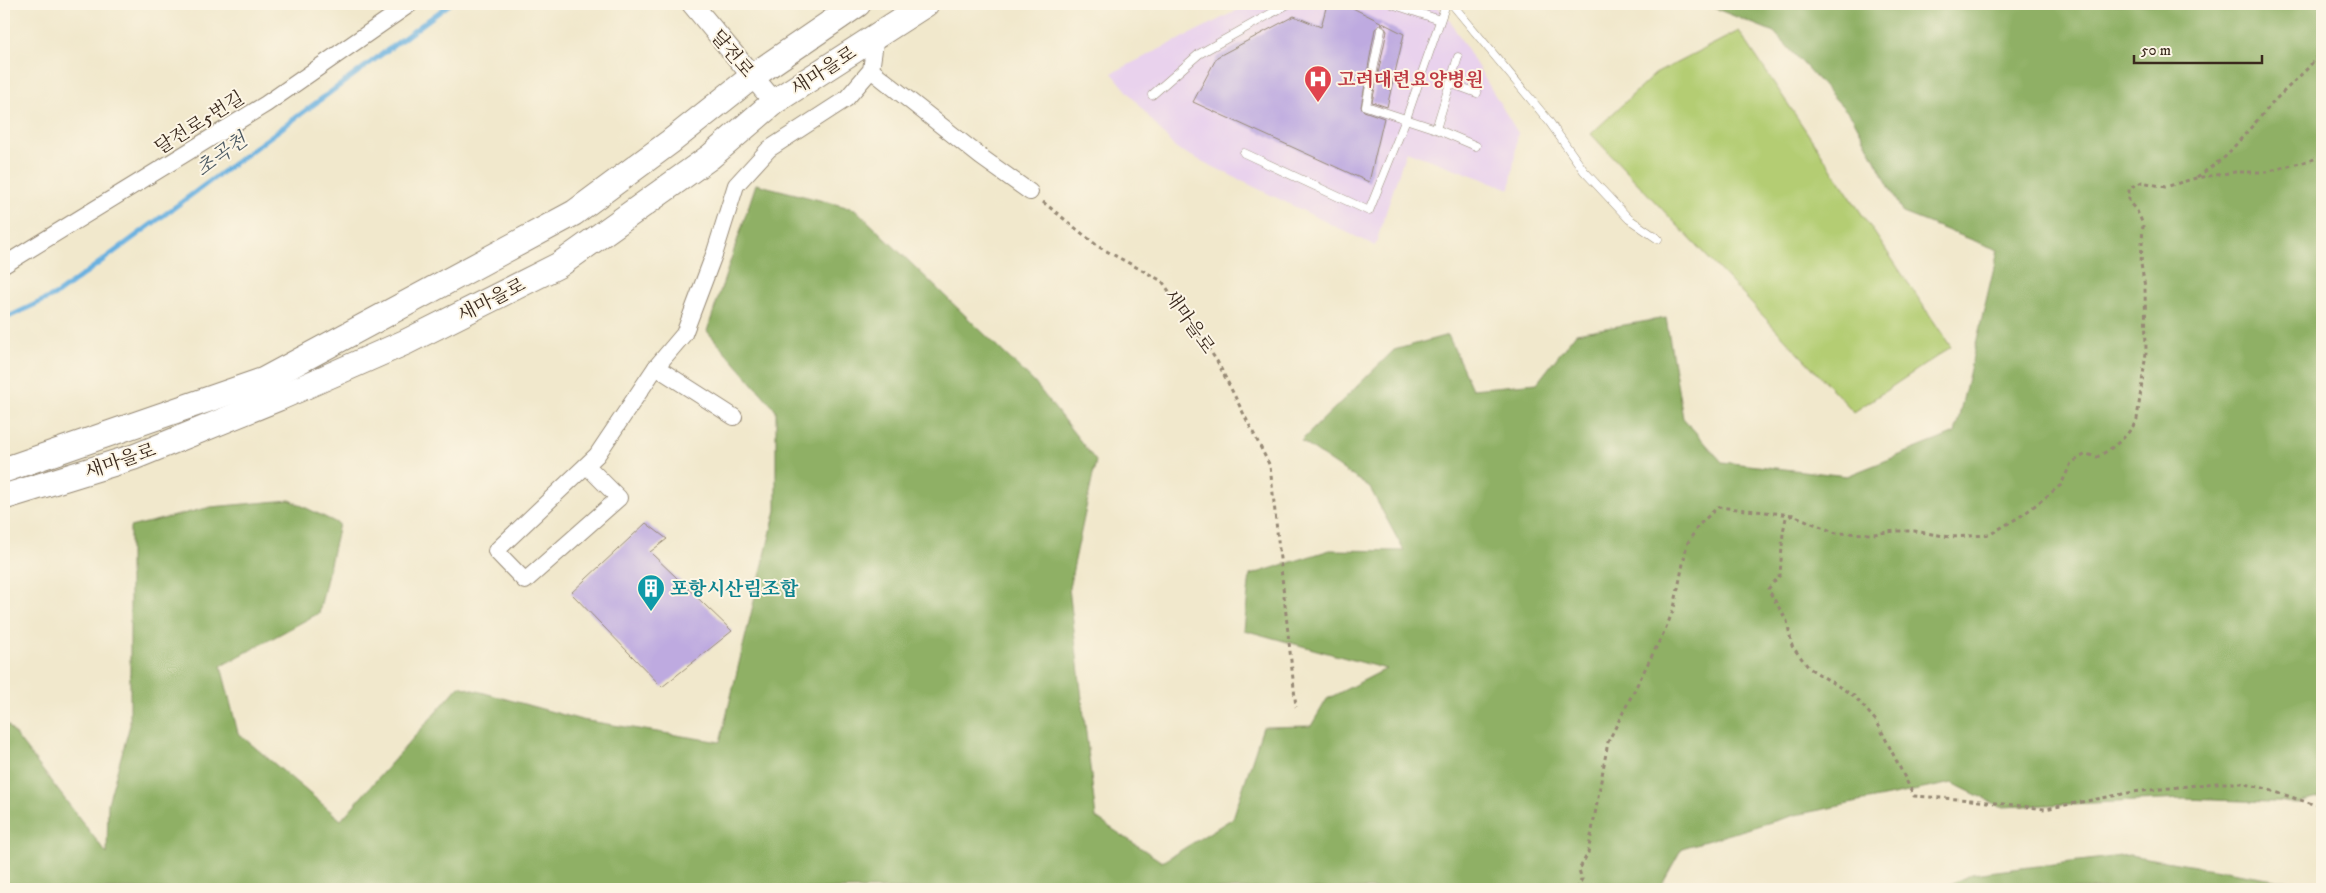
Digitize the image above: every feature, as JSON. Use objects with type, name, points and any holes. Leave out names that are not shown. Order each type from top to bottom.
[{"type":"main road","name":"새마을로","points":[[4,470],[264,380],[574,213],[670,142],[753,76],[858,4]]},
{"type":"main road","name":"새마을로","points":[[4,497],[134,457],[279,398],[406,342],[559,265],[710,157],[774,102],[926,4]]},
{"type":"street","name":"달전로5번길","points":[[4,265],[266,104],[410,4]]},
{"type":"street","name":"달전로","points":[[692,4],[774,102]]},
{"type":"street","points":[[587,466],[619,498],[525,581],[496,551],[587,466],[656,368],[684,334],[736,185],[769,149],[846,100],[871,70],[876,36]]},
{"type":"street","name":"새마을로","points":[[871,70],[1030,192]]},
{"type":"street","points":[[656,368],[734,417]]},
{"type":"lane","points":[[1152,95],[1199,54],[1288,4]]},
{"type":"lane","points":[[1392,4],[1440,20]]},
{"type":"lane","points":[[1244,153],[1369,211],[1406,119],[1446,4]]},
{"type":"lane","points":[[1452,4],[1548,120],[1584,171],[1629,218],[1658,239]]},
{"type":"lane","points":[[1381,30],[1366,106],[1436,129],[1476,146]]},
{"type":"lane","points":[[1436,129],[1458,57]]},
{"type":"lane","points":[[1450,83],[1477,93]]},
{"type":"path","points":[[2196,178],[2225,157],[2278,97],[2308,68],[2322,50]]},
{"type":"path","points":[[1576,889],[1582,879],[1579,870],[1588,853],[1608,742],[1666,628],[1678,593],[1684,554],[1693,533],[1718,507],[1793,515],[1836,533],[1873,534],[1896,530],[1950,537],[1989,535],[2024,514],[2061,485],[2071,463],[2086,454],[2097,457],[2111,449],[2132,428],[2137,419],[2146,353],[2145,287],[2141,264],[2144,224],[2137,211],[2129,202],[2129,188],[2142,182],[2166,187],[2196,178],[2235,172],[2266,172],[2322,157]]},
{"type":"path","name":"새마을로","points":[[1030,192],[1100,247],[1162,281],[1217,361],[1270,466],[1296,707]]},
{"type":"path","points":[[1793,515],[1786,518],[1783,532],[1780,575],[1768,589],[1787,621],[1792,646],[1809,668],[1854,696],[1878,722],[1914,796],[1971,800],[2045,809],[2148,790],[2216,783],[2241,783],[2322,807]]},
{"type":"shaded area","name":"고려대련요양병원","points":[[1250,4],[1435,4],[1448,18],[1518,133],[1510,189],[1406,151],[1375,246],[1175,148],[1112,73]]},
{"type":"green space","points":[[1704,4],[2322,4],[2322,797],[2299,803],[2184,799],[2001,807],[1952,783],[1795,815],[1682,848],[1659,889],[4,889],[4,720],[107,854],[108,803],[130,725],[130,527],[211,507],[290,500],[339,524],[319,613],[221,666],[238,733],[341,820],[459,686],[582,720],[720,742],[776,510],[776,410],[707,331],[756,184],[855,209],[1034,382],[1096,461],[1069,588],[1096,818],[1162,862],[1233,818],[1263,727],[1311,726],[1327,699],[1386,669],[1244,630],[1250,575],[1330,550],[1404,551],[1370,488],[1301,441],[1394,350],[1448,335],[1472,389],[1537,383],[1576,333],[1666,318],[1683,418],[1722,462],[1847,476],[1955,433],[1998,250],[1903,213],[1853,118],[1774,32]]},
{"type":"green space","points":[[1739,31],[1951,347],[1854,412],[1591,134],[1655,74]]},
{"type":"green space","points":[[2129,855],[2322,887],[2322,889],[1940,889],[1972,874]]},
{"type":"building","points":[[1327,4],[1345,4],[1404,34],[1387,107],[1372,102],[1387,31],[1382,24],[1375,29],[1361,107],[1364,111],[1384,118],[1369,182],[1193,102],[1217,57],[1294,16],[1321,27]]},
{"type":"building","name":"포항시산림조합","points":[[646,523],[667,539],[650,552],[732,631],[662,687],[571,593]]},
{"type":"waterway","name":"초곡천","points":[[4,319],[57,294],[450,4]]},
{"type":"place","name":"고려대련요양병원","points":[[1318,103]]},
{"type":"place","name":"포항시산림조합","points":[[651,612]]}]
